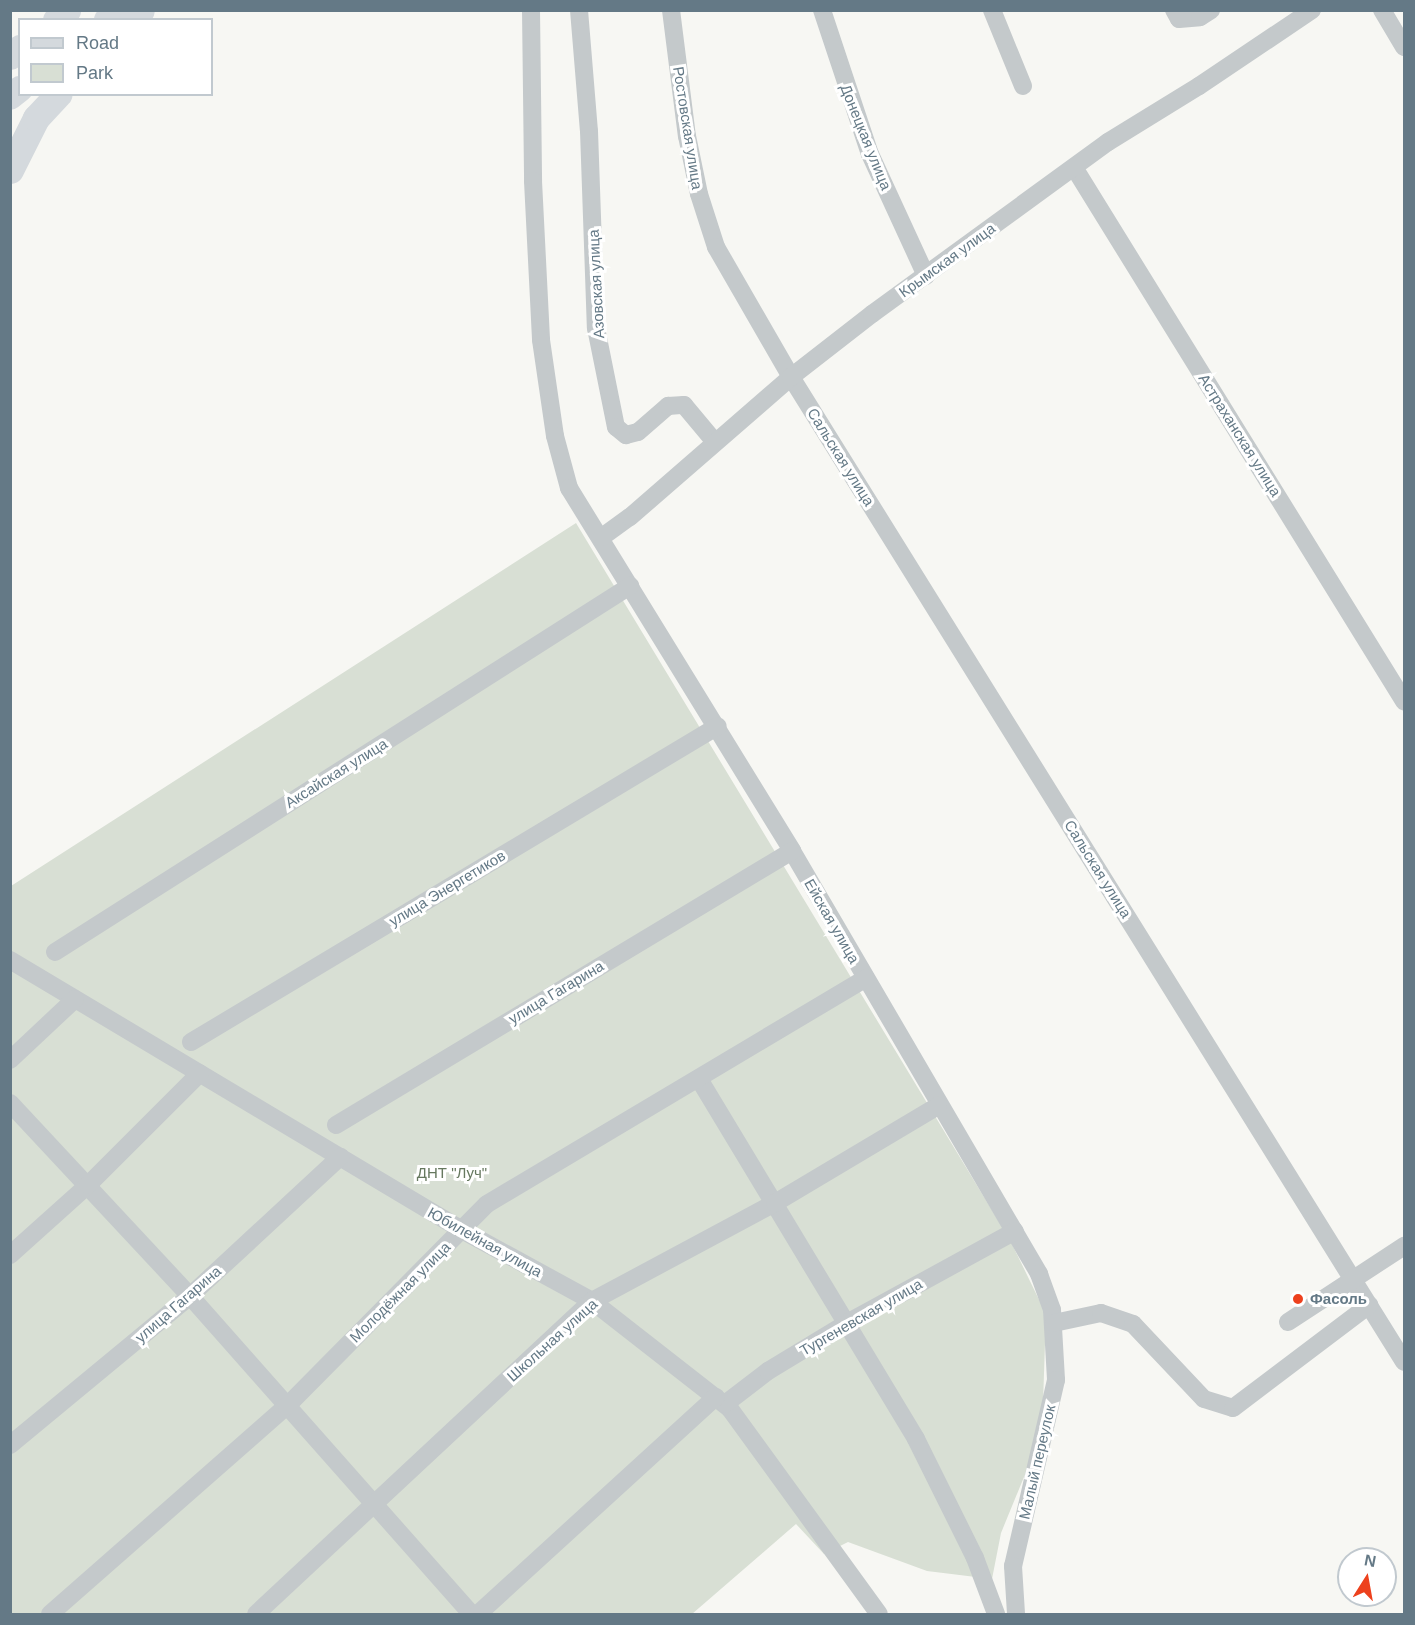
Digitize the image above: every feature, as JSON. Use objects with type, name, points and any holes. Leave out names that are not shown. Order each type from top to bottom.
[{"type":"main road","points":[[10,170],[36,118],[56,96]]},
{"type":"street","name":"Ейская улица","points":[[531,10],[533,182],[541,340],[555,436],[569,488],[602,537],[623,591],[784,855],[932,1109],[1009,1234],[1039,1274],[1053,1316]]},
{"type":"street","name":"Азовская улица","points":[[579,10],[589,131],[596,328],[616,427],[626,435],[638,432],[668,406],[684,405],[714,441]]},
{"type":"street","name":"Ростовская улица","points":[[671,10],[687,136],[712,237],[788,373]]},
{"type":"street","name":"Донецкая улица","points":[[822,10],[870,154],[922,267]]},
{"type":"street","points":[[992,10],[1023,86]]},
{"type":"street","points":[[1176,15],[1200,17],[1211,10]]},
{"type":"street","name":"Крымская улица","points":[[602,537],[630,518],[788,373],[922,267],[1075,169],[1108,142],[1200,86],[1312,10]]},
{"type":"street","points":[[1382,10],[1404,47]]},
{"type":"street","name":"Астраханская улица","points":[[1075,169],[1404,701]]},
{"type":"street","name":"Сальская улица","points":[[788,373],[1404,1362]]},
{"type":"street","name":"Аксайская улица","points":[[55,952],[623,591]]},
{"type":"street","name":"улица Энергетиков","points":[[191,1042],[710,731]]},
{"type":"street","name":"улица Гагарина","points":[[336,1125],[784,855]]},
{"type":"street","name":"Юбилейная улица","points":[[10,960],[462,1230],[592,1301],[720,1401],[833,1545],[879,1614]]},
{"type":"street","name":"Молодёжная улица","points":[[50,1614],[287,1406],[487,1204],[859,982]]},
{"type":"street","points":[[10,1060],[75,999]]},
{"type":"street","points":[[10,1255],[88,1185],[200,1073]]},
{"type":"street","points":[[699,1079],[849,1322],[916,1440],[975,1558],[996,1614]]},
{"type":"street","points":[[10,1103],[190,1296],[374,1507],[471,1614]]},
{"type":"street","name":"Школьная улица","points":[[256,1614],[374,1507],[592,1301],[775,1203],[932,1109]]},
{"type":"street","name":"улица Гагарина","points":[[10,1445],[190,1296],[340,1157]]},
{"type":"street","name":"Тургеневская улица","points":[[478,1614],[720,1401],[849,1322],[1009,1234]]},
{"type":"street","points":[[1288,1322],[1354,1281],[1404,1246]]},
{"type":"street","points":[[1053,1316],[1101,1314],[1133,1324],[1204,1399],[1233,1408],[1369,1305]]},
{"type":"street","name":"Малый переулок","points":[[1016,1614],[1014,1566],[1056,1380],[1053,1316]]},
{"type":"green space","name":"ДНТ \"Луч\"","points":[[576,523],[1010,1240],[1046,1314],[1042,1433],[1001,1533],[992,1579],[927,1571],[848,1542],[824,1554],[796,1524],[692,1614],[11,1614],[11,886]]},
{"type":"place","name":"Фасоль","points":[[1298,1299]]}]
